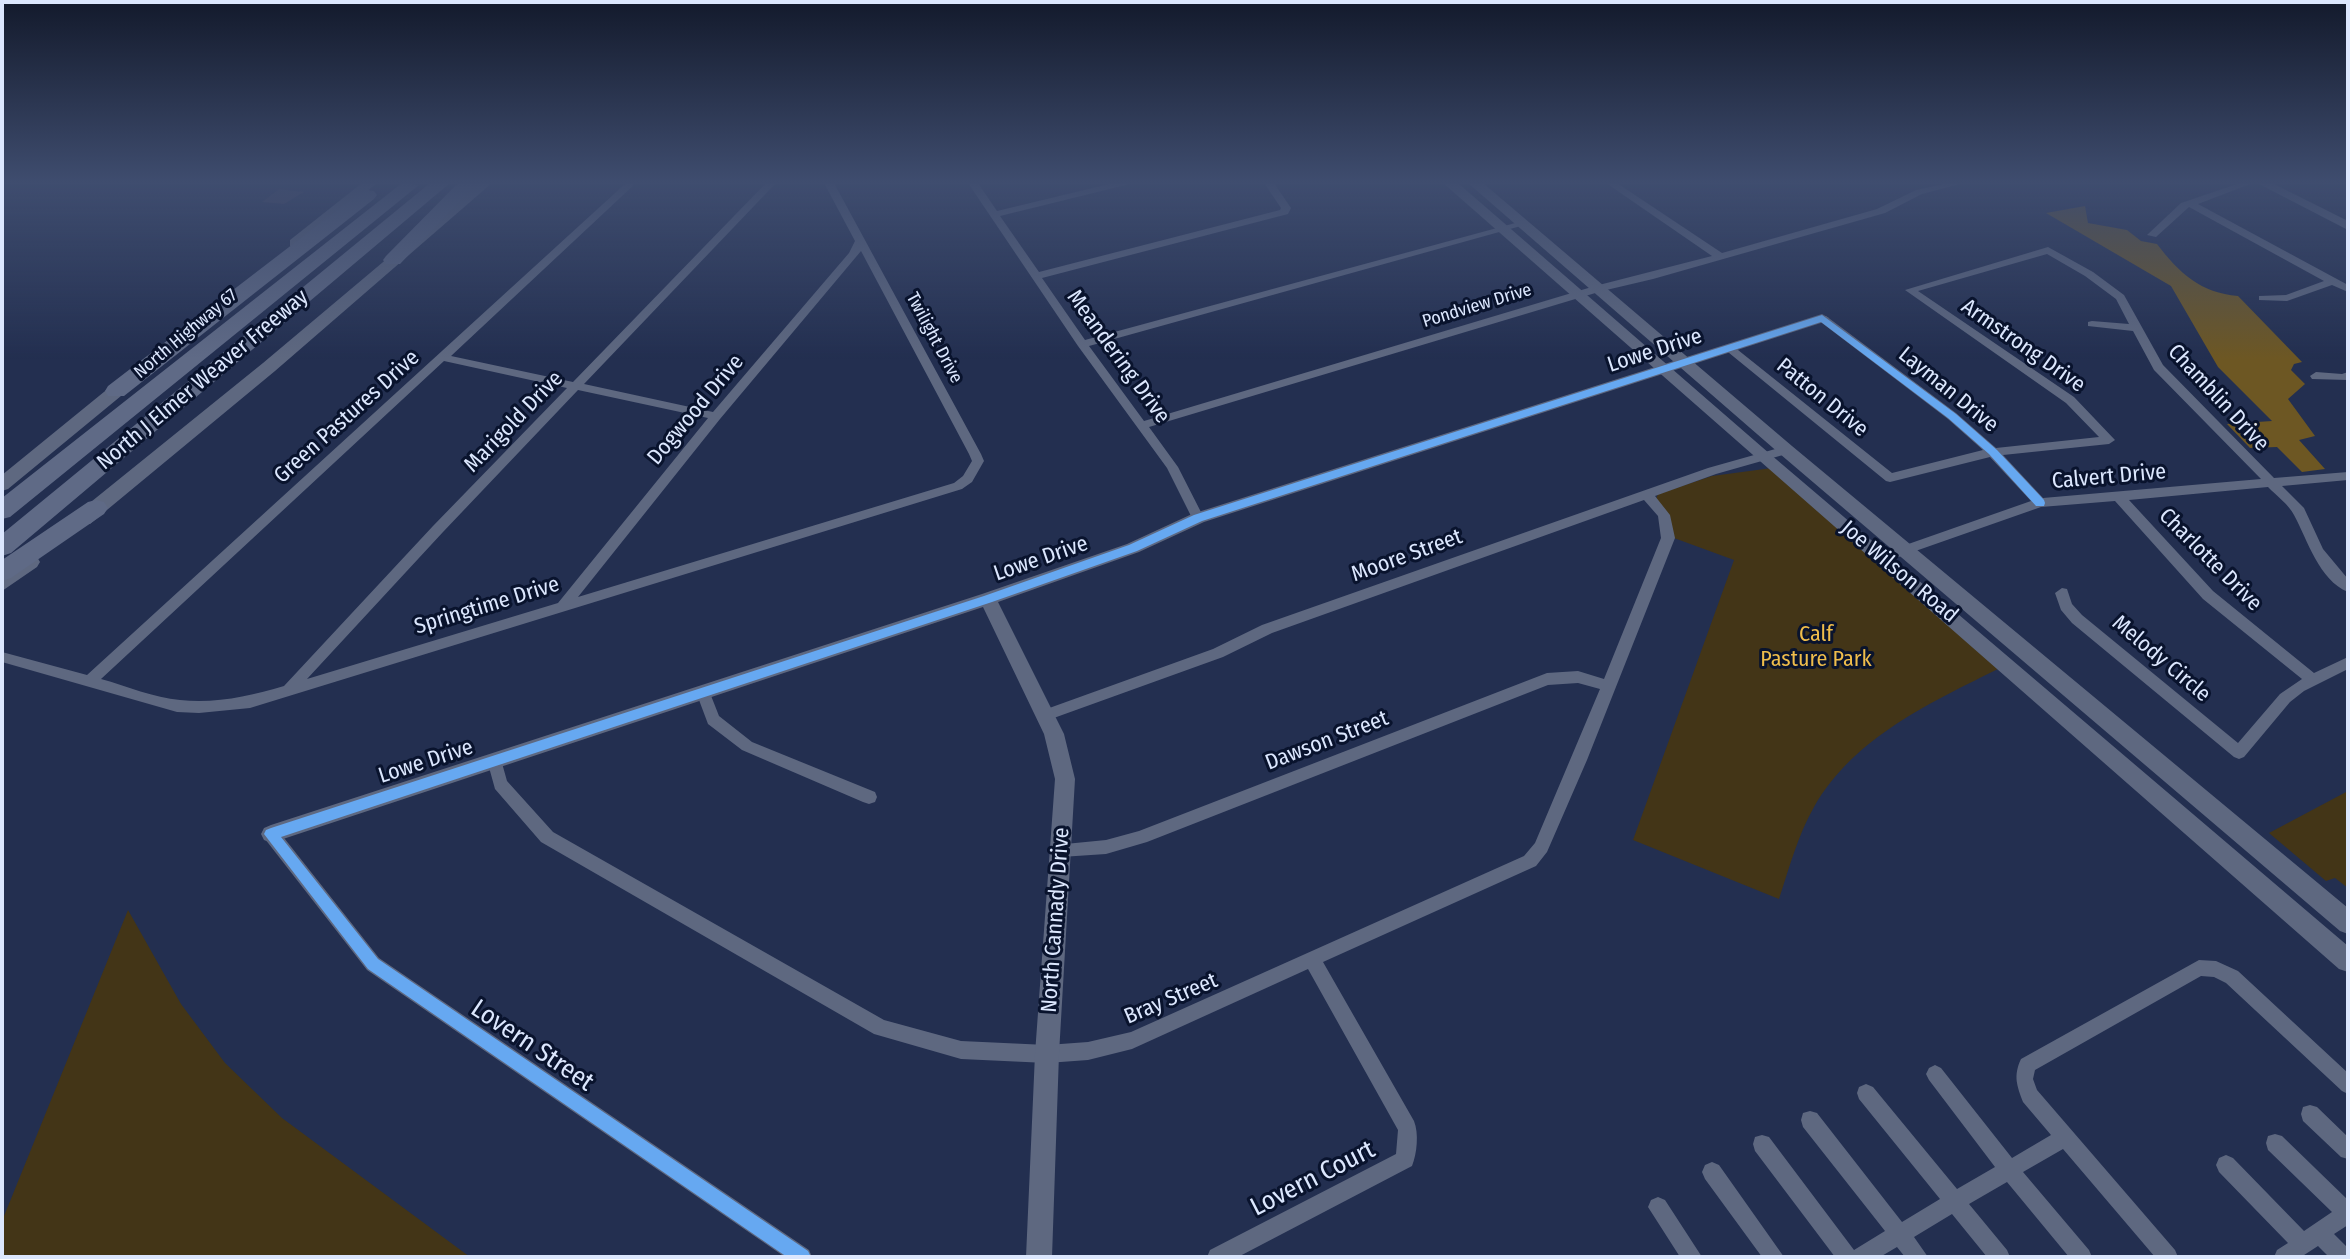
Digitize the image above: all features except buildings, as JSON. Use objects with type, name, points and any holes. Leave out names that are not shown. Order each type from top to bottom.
[{"type":"highway","points":[[116,391],[308,242]]},
{"type":"highway","name":"North J Elmer Weaver Freeway","points":[[2,511],[339,242]]},
{"type":"highway","name":"North J Elmer Weaver Freeway","points":[[2,547],[370,242]]},
{"type":"highway","points":[[393,260],[411,242]]},
{"type":"highway","points":[[2,572],[96,508]]},
{"type":"main road","name":"North Highway 67","points":[[2,485],[298,242]]},
{"type":"main road","points":[[2,584],[415,242]]},
{"type":"main road","name":"Joe Wilson Road","points":[[1517,242],[2348,961]]},
{"type":"main road","name":"Joe Wilson Road","points":[[1544,242],[1786,450],[2348,923]]},
{"type":"street","name":"Green Pastures Drive","points":[[90,681],[567,242]]},
{"type":"street","name":"Marigold Drive","points":[[288,691],[714,242]]},
{"type":"street","name":"Dogwood Drive","points":[[563,606],[716,416],[854,254],[860,242]]},
{"type":"street","name":"Twilight Drive","points":[[860,242],[975,454],[978,461],[975,470]]},
{"type":"street","name":"Meandering Drive","points":[[1013,242],[1082,344],[1144,425],[1172,467],[1198,518]]},
{"type":"street","points":[[1036,276],[1169,242]]},
{"type":"street","points":[[1082,344],[1458,242]]},
{"type":"street","points":[[1698,242],[1718,255]]},
{"type":"street","name":"Pondview Drive","points":[[1144,425],[1578,294],[1649,277],[1767,242]]},
{"type":"street","points":[[2261,242],[2348,289]]},
{"type":"street","name":"Chamblin Drive","points":[[1910,290],[2048,250],[2113,291],[2120,297],[2134,328],[2158,367],[2299,511],[2311,542],[2327,569],[2348,587]]},
{"type":"street","points":[[2263,298],[2287,298],[2333,281]]},
{"type":"street","name":"Armstrong Drive","points":[[1910,290],[2070,400],[2109,440],[1993,452]]},
{"type":"street","name":"Lowe Drive","points":[[271,834],[988,599],[1133,548],[1198,518],[1822,318]]},
{"type":"street","name":"Layman Drive","points":[[1822,318],[1915,387],[1993,452],[2040,503]]},
{"type":"street","points":[[2092,324],[2134,328]]},
{"type":"street","name":"Patton Drive","points":[[1729,348],[1890,478],[1993,452]]},
{"type":"street","points":[[441,357],[716,416]]},
{"type":"street","points":[[2316,376],[2348,376]]},
{"type":"street","name":"Moore Street","points":[[1046,715],[1218,653],[1267,629],[1712,471],[1786,450]]},
{"type":"street","name":"Springtime Drive","points":[[2,657],[177,706],[250,702],[937,494],[958,486],[975,470]]},
{"type":"street","name":"Calvert Drive","points":[[1882,558],[2040,503],[2348,476]]},
{"type":"street","name":"Bray Street","points":[[495,760],[500,784],[547,837],[880,1028],[961,1050],[1047,1054],[1088,1051],[1132,1040],[1530,861],[1541,847],[1579,760],[1668,538],[1664,515],[1646,494]]},
{"type":"street","name":"Charlotte Drive","points":[[2118,496],[2208,595],[2313,680]]},
{"type":"street","name":"Melody Circle","points":[[2062,593],[2066,606],[2077,619],[2239,753],[2285,698],[2313,680]]},
{"type":"street","name":"North Cannady Drive","points":[[988,599],[1046,715],[1061,755],[1065,779],[1047,1054],[1039,1257]]},
{"type":"street","points":[[2313,680],[2348,663]]},
{"type":"street","name":"Dawson Street","points":[[1061,850],[1106,847],[1141,837],[1547,679],[1578,677],[1607,685]]},
{"type":"street","points":[[703,692],[713,720],[747,746],[869,797]]},
{"type":"street","name":"Lovern Street","points":[[271,834],[373,964],[802,1257]]},
{"type":"street","name":"Lovern Court","points":[[1217,1257],[1405,1159],[1407,1128],[1313,961]]},
{"type":"street","points":[[2168,1257],[2030,1096],[2024,1079],[2027,1065],[2199,968],[2216,969],[2232,977],[2348,1085]]},
{"type":"street","points":[[1935,1074],[2009,1170],[2082,1257]]},
{"type":"street","points":[[1866,1093],[2000,1257]]},
{"type":"street","points":[[2310,1114],[2348,1150]]},
{"type":"street","points":[[1810,1120],[1918,1257]]},
{"type":"street","points":[[1861,1257],[2065,1137]]},
{"type":"street","points":[[2275,1143],[2348,1213],[2284,1257]]},
{"type":"street","points":[[1762,1144],[1847,1257]]},
{"type":"street","points":[[2226,1165],[2311,1238],[2343,1257]]},
{"type":"street","points":[[1712,1172],[1774,1257]]},
{"type":"street","points":[[1658,1207],[1692,1257]]},
{"type":"green space","name":"Calf Pasture Park","points":[[1772,468],[2002,667],[1897,724],[1851,760],[1831,782],[1808,818],[1779,899],[1633,840],[1734,560],[1674,538],[1656,499],[1658,494],[1712,476]]},
{"type":"green space","points":[[2348,791],[2348,888],[2335,878],[2326,881],[2269,833]]},
{"type":"green space","points":[[128,910],[181,1004],[225,1063],[282,1118],[470,1257],[2,1257],[2,1221]]},
{"type":"shaded area","points":[[2095,242],[2157,244],[2192,280],[2213,291],[2238,296],[2302,362],[2294,364],[2291,370],[2305,384],[2288,399],[2315,436],[2299,440],[2325,469],[2302,472],[2277,447],[2250,448],[2227,424],[2272,421],[2218,367],[2171,286]]},
{"type":"cycle path","points":[[802,1257],[373,964],[271,834],[988,599],[1133,548],[1198,518],[1822,318],[1952,416],[1993,452],[2040,503]]}]
